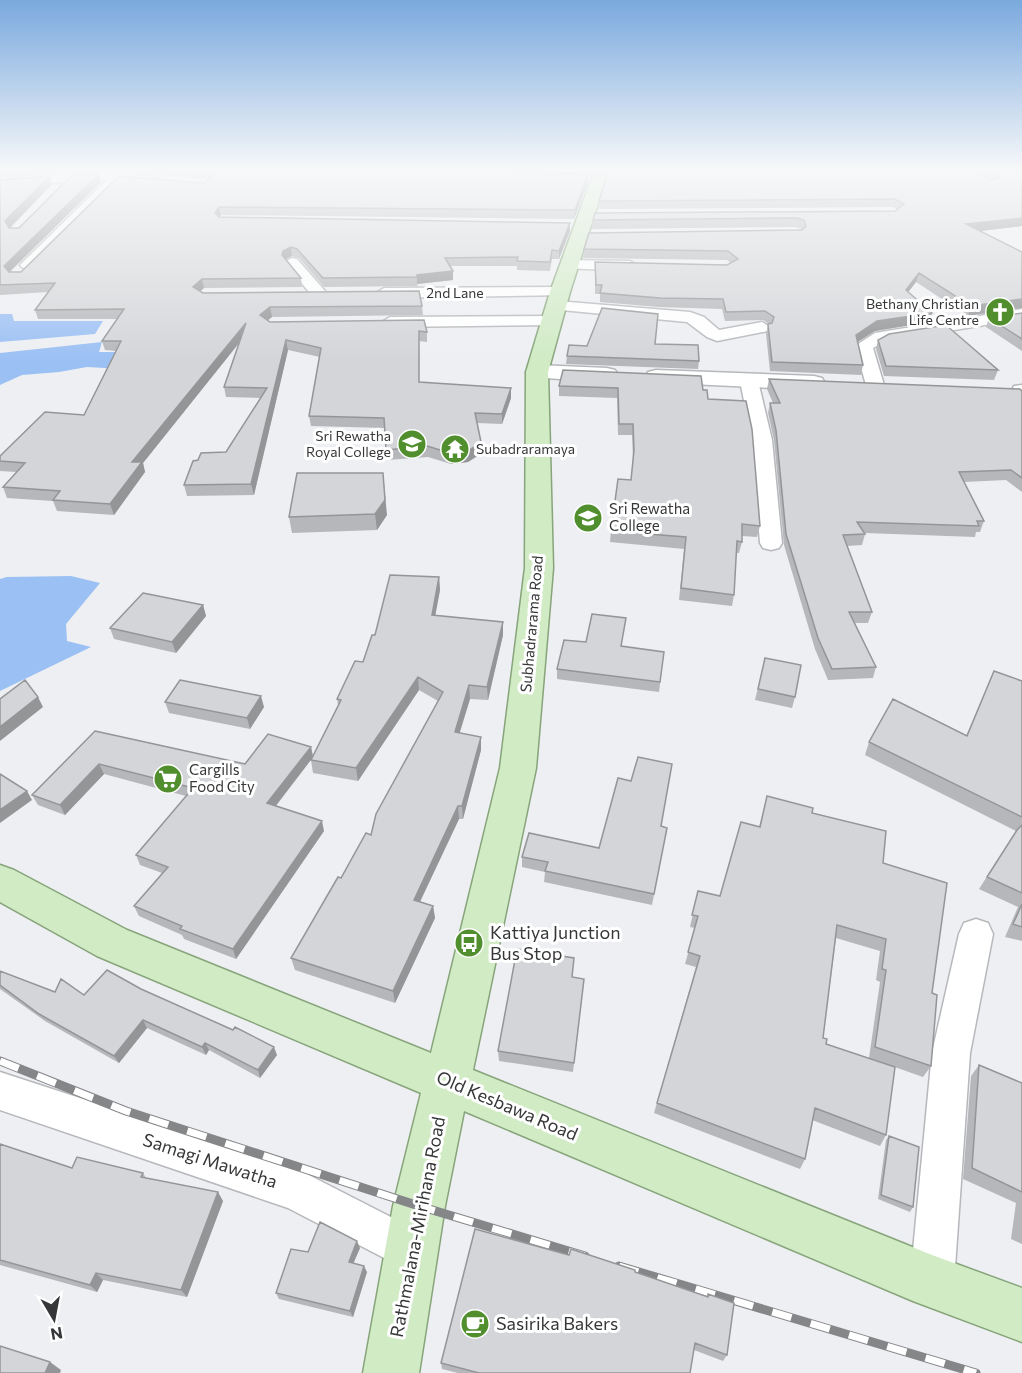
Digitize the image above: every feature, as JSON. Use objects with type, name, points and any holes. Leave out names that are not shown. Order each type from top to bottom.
[{"type":"main road","name":"Subhadrarama Road","points":[[447,1081],[518,768],[538,568],[537,372],[580,233]]},
{"type":"main road","name":"Old Kesbawa Road","points":[[0,882],[112,943],[932,1282],[1022,1315]]},
{"type":"main road","name":"Rathmalana-Mirihana Road","points":[[391,1373],[411,1250],[447,1081]]},
{"type":"street","points":[[16,276],[60,233]]},
{"type":"street","points":[[292,262],[324,294],[296,294]]},
{"type":"street","points":[[568,266],[647,266]]},
{"type":"street","name":"2nd Lane","points":[[364,293],[557,306]]},
{"type":"street","points":[[368,322],[557,306],[690,317],[700,320],[711,334],[717,336],[762,327]]},
{"type":"street","points":[[886,385],[864,346],[873,341],[903,333],[1022,314]]},
{"type":"street","points":[[537,372],[886,385]]},
{"type":"street","points":[[749,381],[762,440],[771,543]]},
{"type":"street","points":[[932,1282],[951,1053],[976,934]]},
{"type":"street","name":"Samagi Mawatha","points":[[0,1091],[297,1190],[411,1250]]},
{"type":"shaded area","points":[[0,314],[12,314],[14,321],[103,321],[95,334],[0,342]]},
{"type":"shaded area","points":[[102,342],[99,352],[141,352],[140,370],[87,367],[22,375],[0,385],[0,353]]},
{"type":"shaded area","points":[[71,576],[100,583],[66,624],[67,641],[91,647],[0,691],[0,579]]},
{"type":"building","points":[[0,233],[38,233],[4,266],[9,272],[21,272],[61,233],[566,233],[559,251],[552,250],[550,262],[517,261],[518,257],[445,258],[453,271],[417,275],[417,277],[323,278],[297,249],[291,247],[283,251],[282,255],[301,278],[202,279],[193,287],[203,293],[419,291],[422,306],[270,307],[260,315],[270,322],[424,320],[427,332],[419,331],[419,382],[511,388],[502,414],[475,413],[481,442],[468,451],[450,453],[427,446],[386,450],[384,418],[309,416],[321,348],[286,340],[251,484],[184,485],[193,461],[198,460],[201,453],[226,452],[267,388],[224,387],[246,323],[132,462],[142,462],[110,504],[53,500],[60,491],[3,487],[25,463],[0,461],[0,456],[45,412],[84,415],[121,341],[102,341],[124,309],[35,310],[55,283],[0,285]]},
{"type":"building","points":[[589,233],[984,233],[1022,252],[1022,299],[971,306],[919,273],[906,290],[932,313],[877,321],[856,335],[863,365],[772,362],[768,324],[772,323],[774,317],[765,311],[726,312],[723,299],[660,298],[600,293],[602,285],[596,285],[595,262],[727,265],[738,259],[728,251],[584,249]]},
{"type":"building","points":[[602,308],[658,314],[655,344],[698,345],[699,361],[567,356],[569,345],[587,346]]},
{"type":"building","points":[[1022,313],[1022,339],[989,318]]},
{"type":"building","points":[[946,325],[998,370],[886,366],[878,340],[889,334]]},
{"type":"building","points":[[563,370],[701,376],[703,390],[707,390],[708,399],[746,401],[752,429],[760,526],[742,524],[742,542],[737,541],[734,595],[681,588],[686,537],[611,531],[618,479],[631,480],[634,450],[633,424],[619,424],[618,388],[559,386]]},
{"type":"building","points":[[769,379],[1020,389],[1022,391],[1022,478],[1011,470],[959,472],[984,521],[977,521],[979,526],[857,522],[865,534],[843,535],[872,612],[849,612],[876,667],[832,669],[818,638],[786,534],[776,430],[770,403],[780,403]]},
{"type":"building","points":[[297,473],[383,473],[385,500],[375,514],[289,517]]},
{"type":"building","points":[[390,575],[439,577],[432,615],[503,622],[487,687],[469,685],[455,732],[481,737],[462,806],[458,806],[414,900],[433,906],[393,991],[291,958],[366,833],[371,835],[376,814],[443,692],[418,677],[356,768],[311,760],[341,700],[337,699],[355,661],[363,662],[372,635],[375,635]]},
{"type":"building","points":[[143,593],[203,605],[172,642],[110,628]]},
{"type":"building","points":[[592,614],[626,618],[621,646],[664,652],[660,682],[557,669],[564,640],[586,642]]},
{"type":"building","points":[[765,658],[801,665],[795,697],[758,689]]},
{"type":"building","points":[[994,671],[1022,681],[1022,817],[869,742],[893,699],[967,736]]},
{"type":"building","points":[[25,680],[38,697],[0,727],[0,699]]},
{"type":"building","points":[[180,680],[261,696],[247,718],[165,702]]},
{"type":"building","points":[[95,731],[245,764],[268,734],[311,747],[267,803],[322,821],[233,949],[180,929],[182,926],[134,906],[168,867],[136,855],[193,788],[99,764],[60,805],[32,795]]},
{"type":"building","points":[[638,757],[672,764],[661,826],[667,828],[654,894],[545,871],[548,862],[522,857],[529,833],[599,848],[618,778],[631,781]]},
{"type":"building","points":[[0,774],[27,791],[0,810]]},
{"type":"building","points":[[767,796],[813,808],[812,813],[886,831],[883,863],[947,883],[932,993],[937,995],[931,1066],[875,1047],[886,970],[882,969],[886,939],[837,925],[823,1038],[827,1039],[826,1044],[895,1067],[886,1135],[815,1108],[805,1159],[657,1103],[700,956],[688,952],[698,916],[692,915],[698,891],[720,896],[741,822],[760,827]]},
{"type":"building","points":[[1022,825],[1022,893],[987,877]]},
{"type":"building","points":[[1022,904],[1022,927],[1013,924]]},
{"type":"building","points":[[517,949],[574,958],[572,977],[584,979],[574,1063],[498,1051]]},
{"type":"building","points":[[107,970],[141,989],[233,1030],[235,1027],[274,1047],[258,1070],[205,1043],[202,1047],[143,1020],[114,1056],[39,1014],[0,985],[0,971],[55,992],[61,979],[84,995]]},
{"type":"building","points":[[979,1065],[1022,1083],[1022,1192],[972,1168]]},
{"type":"building","points":[[889,1136],[919,1147],[913,1207],[881,1195]]},
{"type":"building","points":[[0,1144],[72,1168],[77,1157],[143,1173],[141,1177],[218,1192],[181,1290],[96,1273],[90,1285],[0,1260]]},
{"type":"building","points":[[320,1222],[357,1241],[349,1262],[364,1266],[350,1311],[276,1293],[291,1249],[308,1252]]},
{"type":"building","points":[[475,1229],[569,1255],[571,1249],[708,1297],[708,1294],[734,1303],[727,1355],[695,1343],[690,1373],[479,1373],[441,1363]]},
{"type":"building","points":[[0,1346],[50,1362],[45,1373],[0,1373]]},
{"type":"railway","points":[[0,1061],[126,1111],[419,1206],[585,1256]]},
{"type":"railway","points":[[619,1266],[976,1373]]},
{"type":"place","name":"Bethany Christian Life Centre","points":[[1000,312]]},
{"type":"place","name":"Sri Rewatha Royal College","points":[[412,444]]},
{"type":"place","name":"Subadraramaya","points":[[455,449]]},
{"type":"place","name":"Sri Rewatha College","points":[[588,518]]},
{"type":"place","name":"Cargills Food City","points":[[168,779]]},
{"type":"place","name":"Kattiya Junction Bus Stop","points":[[469,943]]},
{"type":"place","name":"Sasirika Bakers","points":[[475,1324]]}]
